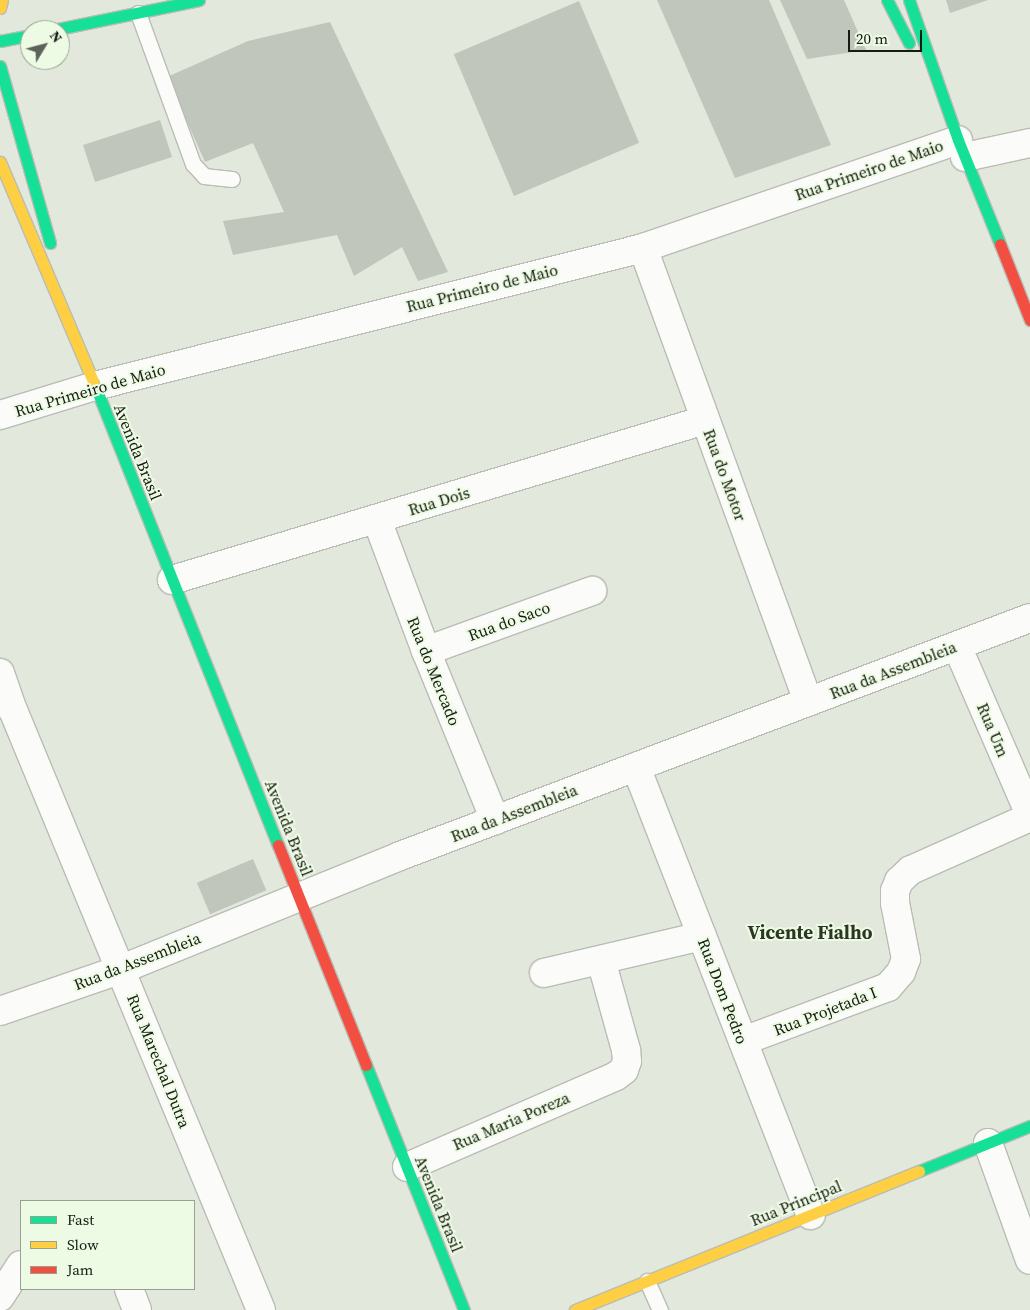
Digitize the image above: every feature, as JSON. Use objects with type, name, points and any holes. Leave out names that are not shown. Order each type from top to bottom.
[{"type":"street","points":[[0,8],[2,0]]},
{"type":"street","points":[[70,27],[199,0]]},
{"type":"street","points":[[887,0],[962,149]]},
{"type":"street","points":[[909,0],[962,149],[1030,320]]},
{"type":"street","points":[[0,41],[20,37]]},
{"type":"street","name":"Avenida Brasil","points":[[0,66],[83,358]]},
{"type":"street","name":"Rua Primeiro de Maio","points":[[0,415],[94,386],[643,248],[962,149],[1030,143]]},
{"type":"street","name":"Avenida Brasil","points":[[0,162],[83,358],[464,1310]]},
{"type":"street","name":"Rua do Motor","points":[[643,248],[808,702]]},
{"type":"street","name":"Rua Dois","points":[[172,580],[705,420]]},
{"type":"street","name":"Rua do Mercado","points":[[377,520],[426,651],[495,820]]},
{"type":"street","name":"Rua do Saco","points":[[426,651],[592,591]]},
{"type":"street","name":"Rua da Assembleia","points":[[0,1011],[122,969],[495,820],[1030,618]]},
{"type":"street","name":"Rua Um","points":[[957,646],[1030,816]]},
{"type":"street","name":"Rua Marechal Dutra","points":[[0,674],[13,710],[122,969],[261,1310]]},
{"type":"street","name":"Rua Dom Pedro","points":[[636,767],[811,1215]]},
{"type":"street","name":"Rua Projetada I","points":[[743,1041],[888,987],[901,972],[906,959],[895,903],[895,891],[899,881],[911,870],[1030,816]]},
{"type":"street","points":[[544,973],[702,936]]},
{"type":"street","name":"Rua Maria Poreza","points":[[407,1167],[616,1076],[624,1070],[627,1061],[626,1050],[601,960]]},
{"type":"street","name":"Rua Principal","points":[[575,1310],[1030,1126]]},
{"type":"street","points":[[988,1143],[1030,1260]]},
{"type":"street","points":[[0,1297],[20,1267]]},
{"type":"street","points":[[129,1290],[138,1310]]},
{"type":"lane","points":[[138,13],[193,164],[204,176],[232,179]]},
{"type":"lane","points":[[647,1281],[660,1310]]},
{"type":"building","points":[[657,0],[769,0],[831,145],[735,178]]},
{"type":"building","points":[[780,0],[844,0],[866,50],[807,59]]},
{"type":"building","points":[[946,0],[988,0],[950,13]]},
{"type":"building","points":[[579,1],[639,143],[514,196],[454,54]]},
{"type":"building","points":[[330,22],[448,272],[418,281],[402,247],[354,276],[337,235],[233,255],[223,221],[284,212],[253,143],[205,162],[167,77],[248,41]]},
{"type":"building","points":[[160,120],[172,157],[95,182],[83,145]]},
{"type":"building","points":[[253,859],[266,890],[210,914],[197,883]]},
{"type":"traffic: fast","points":[[70,27],[199,0]]},
{"type":"traffic: fast","points":[[887,0],[909,43]]},
{"type":"traffic: fast","points":[[909,0],[958,140],[1000,244]]},
{"type":"traffic: fast","points":[[0,41],[20,37]]},
{"type":"traffic: fast","points":[[0,66],[50,243]]},
{"type":"traffic: fast","points":[[94,383],[278,845]]},
{"type":"traffic: fast","points":[[366,1065],[464,1310]]},
{"type":"traffic: fast","points":[[919,1171],[1030,1126]]},
{"type":"traffic: slow","points":[[0,8],[2,0]]},
{"type":"traffic: slow","points":[[0,162],[94,383]]},
{"type":"traffic: slow","points":[[575,1310],[919,1171]]},
{"type":"traffic: jam","points":[[1000,244],[1030,320]]},
{"type":"traffic: jam","points":[[278,845],[366,1065]]},
{"type":"district","name":"Vicente Fialho","points":[[810,933]]}]
